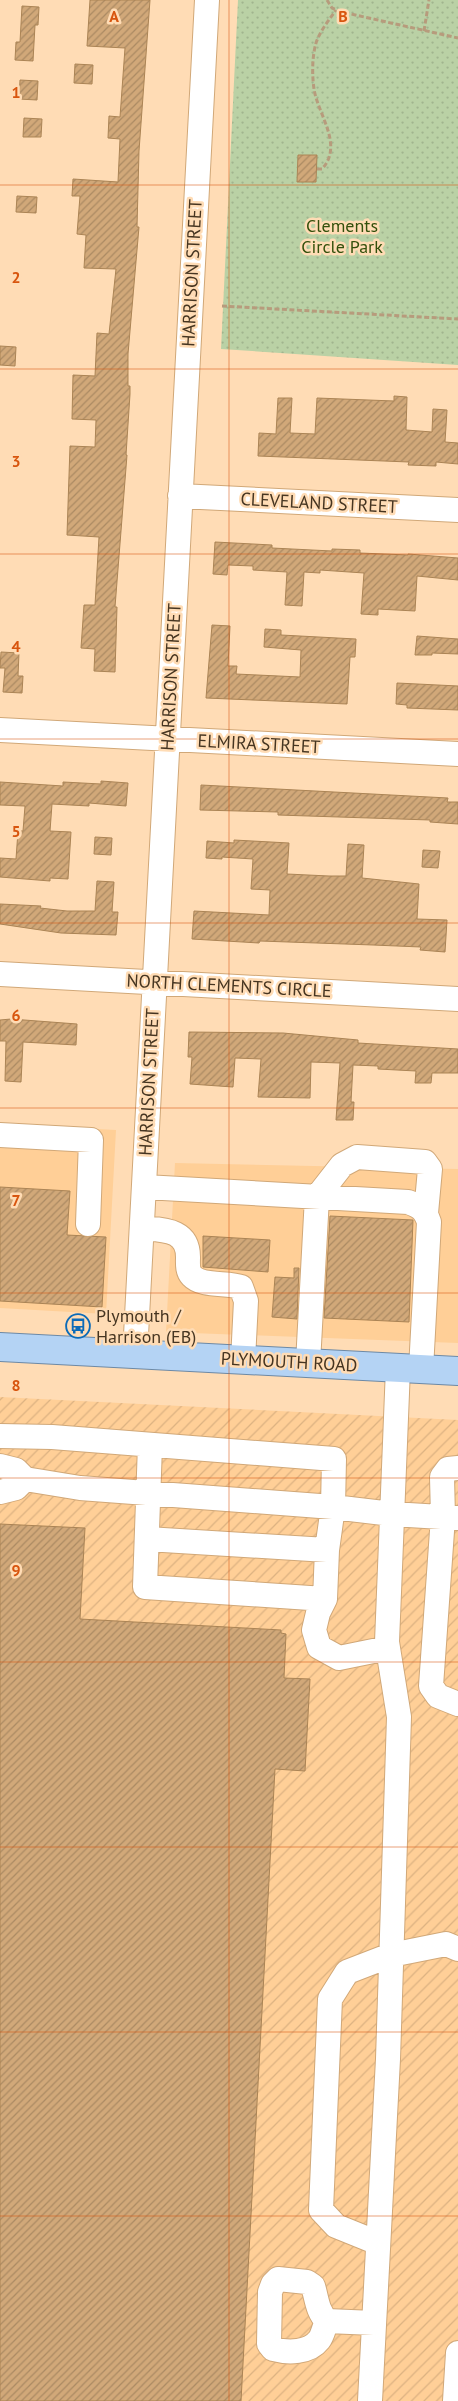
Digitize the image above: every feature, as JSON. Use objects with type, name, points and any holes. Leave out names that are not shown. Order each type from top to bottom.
[{"type":"main road","name":"PLYMOUTH ROAD","points":[[0,1347],[458,1371]]},
{"type":"street","name":"HARRISON STREET","points":[[135,1354],[208,0]]},
{"type":"street","name":"CLEVELAND STREET","points":[[180,496],[458,510]]},
{"type":"street","name":"ELMIRA STREET","points":[[0,730],[458,754]]},
{"type":"street","name":"NORTH CLEMENTS CIRCLE","points":[[0,974],[458,999]]},
{"type":"street","points":[[0,1135],[91,1140],[88,1224]]},
{"type":"street","points":[[308,1363],[317,1197],[342,1165],[357,1157],[426,1162],[430,1170],[426,1213]]},
{"type":"street","points":[[145,1187],[408,1202],[419,1205],[426,1213],[430,1222],[409,1369],[392,1514],[388,1648],[399,1717],[391,1955],[370,2401]]},
{"type":"street","points":[[142,1228],[172,1231],[184,1240],[188,1249],[188,1267],[191,1275],[198,1280],[241,1287],[246,1300],[243,1360]]},
{"type":"street","points":[[0,1436],[52,1437],[334,1459],[333,1507],[327,1550],[325,1599],[318,1613],[314,1630],[320,1647],[339,1658],[388,1648]]},
{"type":"street","points":[[150,1445],[145,1587],[325,1599]]},
{"type":"street","points":[[0,1466],[16,1470],[26,1479],[80,1488],[333,1507],[392,1514],[450,1517]]},
{"type":"street","points":[[458,1468],[448,1469],[442,1477],[450,1517],[431,1686],[438,1696],[458,1704]]},
{"type":"street","points":[[0,1492],[16,1488],[26,1479]]},
{"type":"street","points":[[147,1539],[327,1550]]},
{"type":"street","points":[[378,2243],[336,2226],[321,2210],[330,1999],[347,1972],[391,1955],[446,1944],[458,1949]]},
{"type":"street","points":[[327,2321],[374,2323]]},
{"type":"street","points":[[455,2401],[458,2353]]},
{"type":"path","points":[[327,0],[336,10],[458,38]]},
{"type":"path","points":[[424,31],[429,0]]},
{"type":"path","points":[[317,169],[322,169],[328,163],[332,145],[314,89],[316,44],[336,10]]},
{"type":"path","points":[[222,306],[458,319]]},
{"type":"shaded area","points":[[0,1124],[116,1130],[106,1314],[0,1308]]},
{"type":"shaded area","points":[[175,1163],[458,1169],[458,1343],[166,1332]]},
{"type":"shaded area","points":[[0,1397],[458,1420],[458,2401],[0,2401]]},
{"type":"green space","name":"Clements Circle Park","points":[[238,0],[458,0],[458,365],[221,349]]},
{"type":"building","points":[[90,0],[150,0],[139,151],[137,227],[139,227],[128,354],[128,386],[130,386],[130,394],[115,607],[117,607],[115,672],[94,671],[95,649],[81,648],[84,605],[95,605],[99,537],[67,535],[70,446],[95,447],[96,420],[72,419],[73,375],[95,376],[97,333],[109,334],[116,269],[84,268],[86,235],[77,234],[80,196],[72,196],[73,179],[118,182],[120,139],[108,138],[109,116],[120,117],[125,48],[87,46]]},
{"type":"building","points":[[22,6],[39,7],[38,25],[35,25],[33,61],[15,60],[16,42],[20,42]]},
{"type":"building","points":[[75,64],[93,65],[92,84],[74,83]]},
{"type":"building","points":[[20,80],[38,81],[37,100],[19,99]]},
{"type":"building","points":[[24,118],[42,119],[41,137],[23,137]]},
{"type":"building","points":[[298,155],[317,155],[316,182],[297,182]]},
{"type":"building","points":[[17,196],[37,197],[36,213],[16,212]]},
{"type":"building","points":[[0,346],[16,347],[15,366],[0,365]]},
{"type":"building","points":[[394,396],[407,397],[406,430],[432,432],[433,409],[447,410],[445,442],[458,443],[458,464],[436,462],[436,466],[408,465],[409,462],[258,456],[259,433],[276,434],[278,398],[292,398],[290,433],[315,434],[317,398],[394,401]]},
{"type":"building","points":[[215,542],[272,545],[272,548],[332,551],[332,549],[360,550],[360,553],[458,558],[458,580],[417,576],[415,611],[378,609],[378,615],[361,614],[364,573],[320,570],[320,573],[304,572],[302,606],[285,605],[287,572],[253,570],[253,566],[228,565],[227,575],[213,574]]},
{"type":"building","points":[[212,625],[230,626],[228,666],[237,666],[236,674],[300,677],[301,650],[264,647],[265,629],[281,630],[281,635],[356,639],[355,657],[350,657],[347,704],[206,698]]},
{"type":"building","points":[[417,636],[458,639],[458,654],[432,653],[432,655],[415,655]]},
{"type":"building","points":[[1,652],[19,653],[18,676],[23,676],[22,693],[3,692],[5,668],[0,668]]},
{"type":"building","points":[[397,683],[458,686],[458,710],[407,708],[407,705],[396,704]]},
{"type":"building","points":[[101,781],[128,783],[126,806],[89,803],[89,806],[52,804],[50,831],[71,832],[68,879],[50,878],[50,881],[0,877],[0,858],[16,859],[18,831],[23,831],[25,806],[0,805],[0,782],[63,786],[63,782],[101,784]]},
{"type":"building","points":[[201,785],[448,798],[447,802],[458,802],[458,824],[430,822],[430,820],[278,815],[278,812],[200,810]]},
{"type":"building","points":[[95,837],[112,838],[111,855],[94,854]]},
{"type":"building","points":[[234,840],[289,843],[287,874],[329,876],[346,876],[348,844],[364,845],[362,878],[419,884],[417,919],[447,920],[445,952],[420,950],[421,947],[260,941],[259,943],[192,939],[194,911],[269,915],[270,890],[251,889],[253,859],[206,858],[207,841],[234,843]]},
{"type":"building","points":[[423,850],[440,851],[438,868],[422,867]]},
{"type":"building","points":[[97,881],[114,882],[112,912],[118,912],[116,935],[61,933],[0,924],[0,904],[41,906],[40,908],[67,911],[95,911]]},
{"type":"building","points":[[11,1019],[77,1024],[76,1045],[23,1042],[21,1082],[5,1081],[6,1041],[0,1041],[0,1020]]},
{"type":"building","points":[[189,1032],[283,1033],[358,1040],[358,1043],[458,1049],[458,1073],[432,1073],[431,1083],[415,1083],[416,1071],[378,1069],[378,1066],[353,1065],[351,1102],[354,1102],[353,1120],[336,1120],[340,1063],[311,1062],[310,1098],[258,1097],[261,1059],[235,1058],[233,1087],[190,1084],[192,1057],[188,1057]]},
{"type":"building","points":[[0,1187],[70,1191],[67,1235],[106,1237],[102,1307],[0,1301]]},
{"type":"building","points":[[330,1216],[413,1220],[409,1322],[324,1318]]},
{"type":"building","points":[[203,1236],[270,1240],[268,1272],[203,1267]]},
{"type":"building","points":[[294,1268],[299,1268],[297,1319],[272,1317],[275,1277],[294,1278]]},
{"type":"building","points":[[0,1524],[85,1528],[80,1619],[281,1630],[281,1633],[286,1634],[284,1678],[310,1679],[305,1771],[275,1769],[241,2401],[0,2401]]},
{"type":"place","name":"Plymouth / Harrison (EB)","points":[[78,1326]]}]
